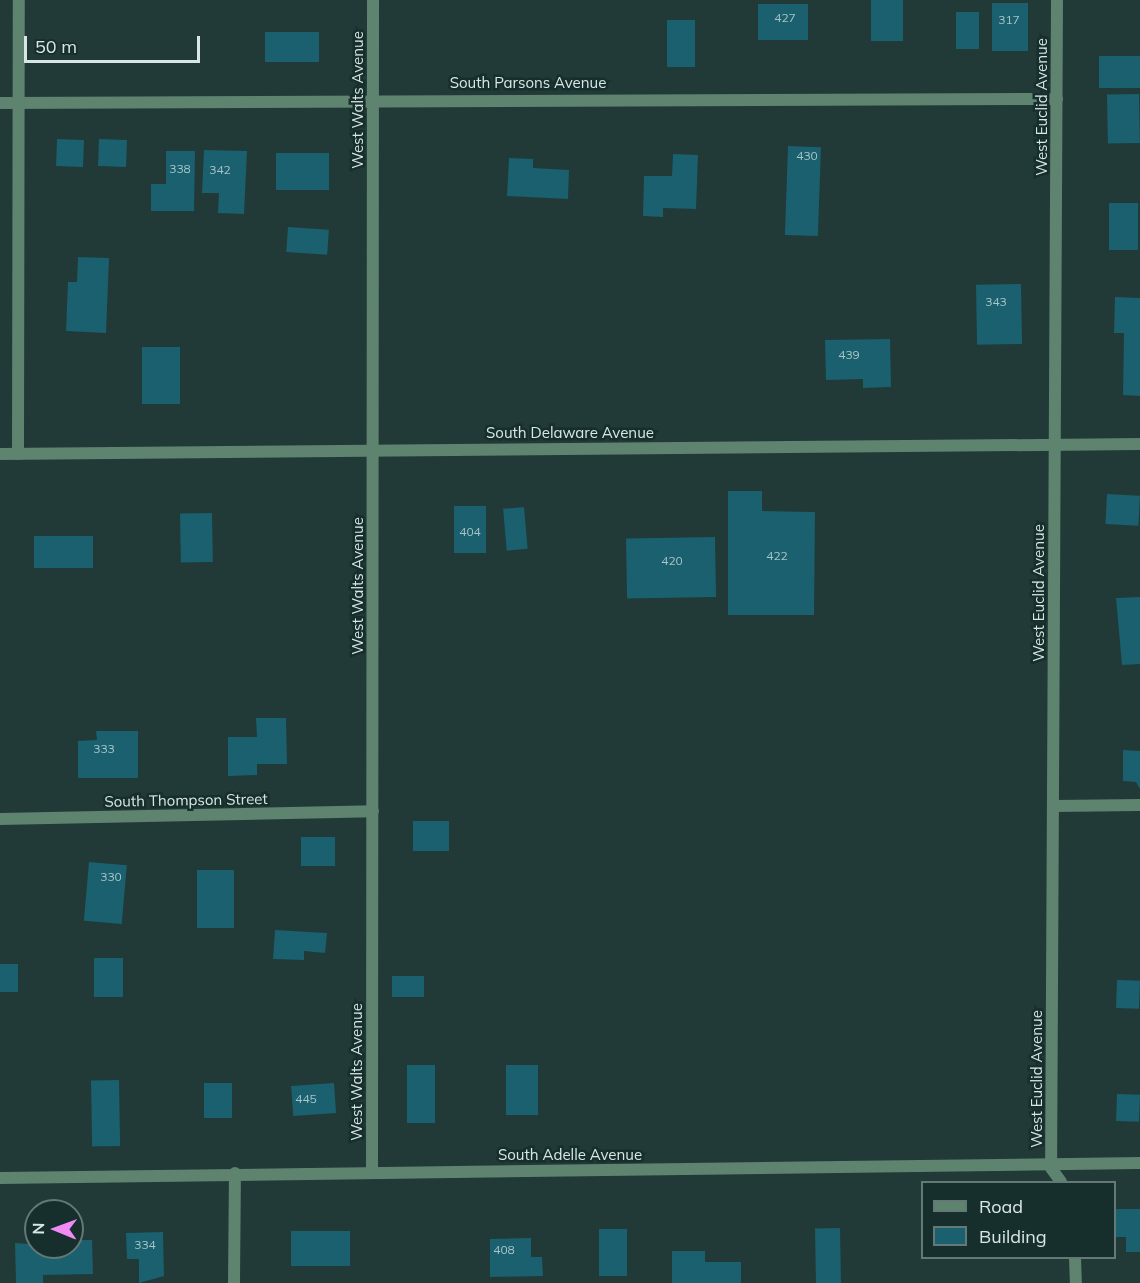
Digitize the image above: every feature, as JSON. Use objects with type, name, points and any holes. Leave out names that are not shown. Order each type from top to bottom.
[{"type":"street","points":[[18,454],[19,0]]},
{"type":"street","name":"West Walts Avenue","points":[[372,1171],[373,0]]},
{"type":"street","name":"West Euclid Avenue","points":[[1057,0],[1051,1168],[1060,1181]]},
{"type":"street","name":"South Parsons Avenue","points":[[0,103],[373,98],[1057,99]]},
{"type":"street","name":"South Delaware Avenue","points":[[0,454],[1140,444]]},
{"type":"street","points":[[1054,806],[1140,805]]},
{"type":"street","name":"South Thompson Street","points":[[0,819],[373,811]]},
{"type":"street","name":"South Adelle Avenue","points":[[0,1178],[372,1171],[1051,1168],[1140,1163]]},
{"type":"street","points":[[234,1283],[236,1173]]},
{"type":"street","points":[[1075,1259],[1076,1283]]},
{"type":"building","points":[[871,0],[903,0],[903,41],[871,41]]},
{"type":"building","points":[[992,3],[1028,3],[1028,51],[992,51]]},
{"type":"building","points":[[758,4],[808,4],[808,40],[758,40]]},
{"type":"building","points":[[956,12],[979,12],[979,49],[956,49]]},
{"type":"building","points":[[667,20],[695,20],[695,67],[667,67]]},
{"type":"building","points":[[265,32],[319,32],[319,62],[265,62]]},
{"type":"building","points":[[1099,56],[1140,56],[1140,88],[1099,88]]},
{"type":"building","points":[[1139,94],[1140,143],[1108,144],[1107,95]]},
{"type":"building","points":[[57,139],[84,140],[83,167],[56,166]]},
{"type":"building","points":[[99,139],[127,140],[126,167],[98,166]]},
{"type":"building","points":[[788,146],[821,147],[818,236],[785,235]]},
{"type":"building","points":[[204,150],[247,151],[244,214],[218,213],[219,193],[202,193]]},
{"type":"building","points":[[166,151],[195,151],[194,211],[151,211],[151,184],[166,184]]},
{"type":"building","points":[[276,153],[329,153],[329,190],[276,190]]},
{"type":"building","points":[[673,154],[698,155],[696,209],[663,208],[663,217],[643,216],[644,176],[672,176]]},
{"type":"building","points":[[509,158],[533,159],[533,168],[569,170],[568,199],[507,196]]},
{"type":"building","points":[[1109,203],[1138,203],[1138,250],[1109,250]]},
{"type":"building","points":[[288,227],[329,230],[327,255],[286,252]]},
{"type":"building","points":[[78,257],[109,258],[106,333],[66,331],[68,282],[77,282]]},
{"type":"building","points":[[1021,284],[1022,344],[977,345],[976,285]]},
{"type":"building","points":[[1115,297],[1140,298],[1140,396],[1123,395],[1124,333],[1114,333]]},
{"type":"building","points":[[890,339],[891,387],[863,388],[863,379],[826,380],[825,340]]},
{"type":"building","points":[[142,347],[180,347],[180,404],[142,404]]},
{"type":"building","points":[[728,491],[762,491],[762,511],[815,512],[814,615],[728,615]]},
{"type":"building","points":[[1107,494],[1140,496],[1138,526],[1105,524]]},
{"type":"building","points":[[454,506],[486,506],[486,553],[454,553]]},
{"type":"building","points":[[524,507],[528,549],[507,551],[503,509]]},
{"type":"building","points":[[212,513],[213,562],[181,563],[180,514]]},
{"type":"building","points":[[34,536],[93,536],[93,568],[34,568]]},
{"type":"building","points":[[715,537],[716,597],[627,599],[626,539]]},
{"type":"building","points":[[1140,597],[1140,664],[1122,665],[1116,598]]},
{"type":"building","points":[[256,718],[286,718],[287,764],[257,764],[257,775],[228,776],[228,737],[257,737]]},
{"type":"building","points":[[96,731],[138,731],[138,778],[78,778],[78,741],[97,740]]},
{"type":"building","points":[[1123,750],[1140,751],[1140,789],[1136,782],[1123,781]]},
{"type":"building","points":[[413,821],[449,821],[449,851],[413,851]]},
{"type":"building","points":[[301,837],[335,837],[335,866],[301,866]]},
{"type":"building","points":[[89,862],[127,865],[122,924],[84,921]]},
{"type":"building","points":[[197,870],[234,870],[234,928],[197,928]]},
{"type":"building","points":[[275,930],[327,933],[325,953],[304,951],[304,960],[273,959]]},
{"type":"building","points":[[94,958],[123,958],[123,997],[94,997]]},
{"type":"building","points":[[0,964],[18,964],[18,992],[0,992]]},
{"type":"building","points":[[392,976],[424,976],[424,997],[392,997]]},
{"type":"building","points":[[1117,980],[1140,981],[1139,1009],[1116,1008]]},
{"type":"building","points":[[407,1065],[435,1065],[435,1123],[407,1123]]},
{"type":"building","points":[[506,1065],[538,1065],[538,1115],[506,1115]]},
{"type":"building","points":[[91,1080],[119,1080],[120,1146],[92,1146]]},
{"type":"building","points":[[204,1083],[232,1083],[232,1118],[204,1118]]},
{"type":"building","points":[[334,1083],[336,1113],[293,1116],[291,1086]]},
{"type":"building","points":[[1117,1094],[1140,1095],[1139,1122],[1116,1121]]},
{"type":"building","points":[[1116,1209],[1140,1209],[1140,1252],[1126,1252],[1126,1237],[1116,1237]]},
{"type":"building","points":[[815,1228],[840,1228],[841,1283],[816,1283]]},
{"type":"building","points":[[599,1229],[627,1229],[627,1276],[599,1276]]},
{"type":"building","points":[[291,1231],[350,1231],[350,1266],[291,1266]]},
{"type":"building","points":[[163,1232],[164,1276],[139,1283],[139,1259],[127,1259],[126,1233]]},
{"type":"building","points":[[531,1238],[531,1257],[542,1257],[543,1276],[490,1277],[490,1239]]},
{"type":"building","points":[[84,1240],[92,1240],[93,1274],[43,1275],[43,1283],[16,1283],[15,1243],[24,1244],[24,1259],[84,1259]]},
{"type":"building","points":[[672,1251],[705,1251],[705,1262],[741,1262],[741,1283],[672,1283]]}]
